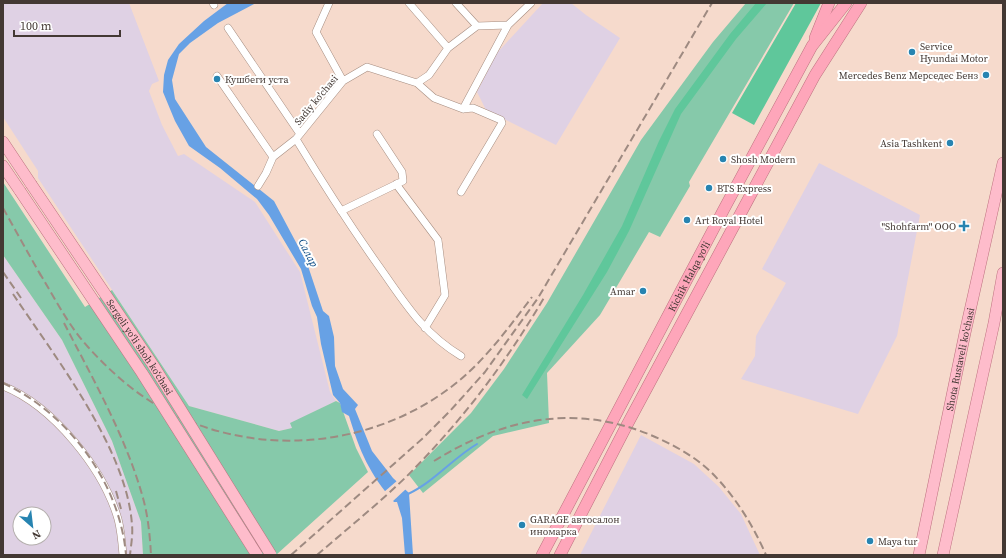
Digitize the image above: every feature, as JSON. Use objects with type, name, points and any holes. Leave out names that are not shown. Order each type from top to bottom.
[{"type":"highway","points":[[812,46],[829,3]]},
{"type":"highway","name":"Kichik Halqa yo'li","points":[[542,555],[724,208],[812,46],[846,3]]},
{"type":"highway","name":"Kichik Halqa yo'li","points":[[560,555],[738,216],[814,75],[861,3]]},
{"type":"highway","points":[[724,208],[738,216]]},
{"type":"highway","points":[[570,502],[584,509]]},
{"type":"main road","name":"Sergeli yo‘li shoh ko‘chasi","points":[[3,142],[153,366],[271,553]]},
{"type":"main road","name":"Shota Rustaveli ko'chasi","points":[[919,555],[965,333],[1003,163]]},
{"type":"main road","name":"Sergeli yo‘li shoh ko‘chasi","points":[[3,166],[142,373],[257,555]]},
{"type":"main road","points":[[943,555],[994,324],[1003,273]]},
{"type":"street","points":[[329,3],[316,32],[343,81]]},
{"type":"street","points":[[409,3],[448,48]]},
{"type":"street","points":[[456,3],[477,26]]},
{"type":"street","points":[[463,109],[508,25],[531,3]]},
{"type":"street","points":[[461,192],[502,122],[501,120],[473,108],[463,109],[434,98],[417,83],[429,75],[448,48],[477,26],[508,25]]},
{"type":"street","points":[[228,28],[298,137]]},
{"type":"street","name":"Sadiy ko'chasi","points":[[272,157],[298,137],[343,81],[367,67],[417,83]]},
{"type":"street","points":[[217,76],[272,157],[266,173],[258,186]]},
{"type":"street","points":[[341,211],[403,181],[402,172],[377,134]]},
{"type":"street","name":"Sadiy ko'chasi","points":[[298,137],[341,211],[419,323],[443,346],[461,356]]},
{"type":"street","points":[[396,184],[438,240],[445,295],[425,328]]},
{"type":"street","points":[[3,386],[21,396],[48,415],[68,434],[83,454],[102,483],[113,506],[119,524],[123,555]]},
{"type":"shaded area","points":[[3,3],[129,3],[159,81],[152,84],[149,91],[162,125],[178,156],[184,154],[255,202],[300,272],[330,392],[336,401],[291,423],[292,428],[279,431],[189,406],[38,178],[38,171],[3,117]]},
{"type":"shaded area","points":[[543,3],[571,3],[620,38],[556,145],[486,110],[477,92],[496,54]]},
{"type":"shaded area","points":[[819,163],[920,215],[897,336],[858,414],[741,379],[755,356],[756,336],[786,283],[762,269]]},
{"type":"shaded area","points":[[3,255],[62,340],[112,441],[141,522],[143,555],[3,555]]},
{"type":"shaded area","points":[[641,435],[694,464],[719,487],[741,514],[760,555],[580,555]]},
{"type":"green space","points":[[746,3],[794,3],[689,182],[690,186],[660,237],[649,232],[600,315],[547,373],[549,423],[493,436],[423,493],[409,475],[471,413],[504,369],[547,303],[641,140],[713,42]]},
{"type":"green space","points":[[756,3],[767,3],[736,39],[681,114],[629,231],[607,272],[527,399],[522,395],[583,295],[622,226],[659,141],[675,109],[730,34]]},
{"type":"green space","points":[[796,3],[821,3],[754,125],[732,113]]},
{"type":"green space","points":[[3,182],[85,307],[112,290],[189,406],[279,431],[292,428],[290,423],[336,401],[340,403],[356,448],[368,472],[276,555],[143,555],[141,522],[112,441],[62,340],[3,255]]},
{"type":"water","name":"Салар","points":[[228,3],[256,3],[218,23],[190,43],[179,54],[172,80],[175,99],[206,147],[274,201],[307,263],[323,311],[329,316],[334,337],[335,366],[343,389],[358,405],[355,409],[372,451],[393,478],[409,493],[413,555],[405,555],[402,518],[397,502],[394,502],[385,491],[366,462],[349,416],[342,412],[340,403],[333,395],[321,344],[317,317],[312,306],[301,269],[269,215],[257,199],[220,168],[189,146],[175,121],[163,92],[164,75],[168,60],[179,44],[204,21]]},
{"type":"pier","points":[[398,480],[407,488],[392,502],[384,492]]},
{"type":"waterway","points":[[408,494],[435,477],[477,444]]},
{"type":"railway","points":[[291,555],[422,439],[450,411],[485,372],[538,298],[712,3]]},
{"type":"railway","points":[[3,208],[41,276]]},
{"type":"railway","points":[[3,272],[21,298]]},
{"type":"railway","points":[[39,272],[74,330],[95,355],[135,391],[153,403],[188,421],[225,433],[263,439],[302,440],[340,436],[378,426],[414,411],[447,390],[471,370],[513,322],[532,297]]},
{"type":"railway","points":[[13,294],[68,375],[103,435],[117,466],[127,496],[132,525],[130,555]]},
{"type":"railway","points":[[317,555],[406,477],[445,435],[482,391],[515,345],[545,296]]},
{"type":"railway","points":[[64,323],[108,409],[128,453],[145,505],[151,555]]},
{"type":"railway","points":[[3,383],[27,396],[49,412],[87,453],[102,477],[113,502],[122,528],[126,555]]},
{"type":"railway","points":[[434,461],[460,446],[486,434],[513,425],[540,420],[568,418],[596,420],[624,426],[653,436],[676,447],[691,456],[711,472],[720,481],[743,511],[766,555]]},
{"type":"railway","points":[[116,491],[121,509]]},
{"type":"place","name":"Service Hyundai Motor","points":[[912,52]]},
{"type":"place","name":"Mercedes Benz Мерседес Бенз","points":[[986,75]]},
{"type":"place","name":"Кушбеги уста","points":[[217,79]]},
{"type":"place","name":"Asia Tashkent","points":[[950,143]]},
{"type":"place","name":"Shosh Modern","points":[[723,159]]},
{"type":"place","name":"BTS Express","points":[[709,188]]},
{"type":"place","name":"Art Royal Hotel","points":[[687,220]]},
{"type":"place","name":"\"Shohfarm\" OOO","points":[[964,226]]},
{"type":"place","name":"Amar","points":[[643,291]]},
{"type":"place","name":"GARAGE автосалон иномарка","points":[[522,525]]},
{"type":"place","name":"Maya tur","points":[[870,541]]}]
